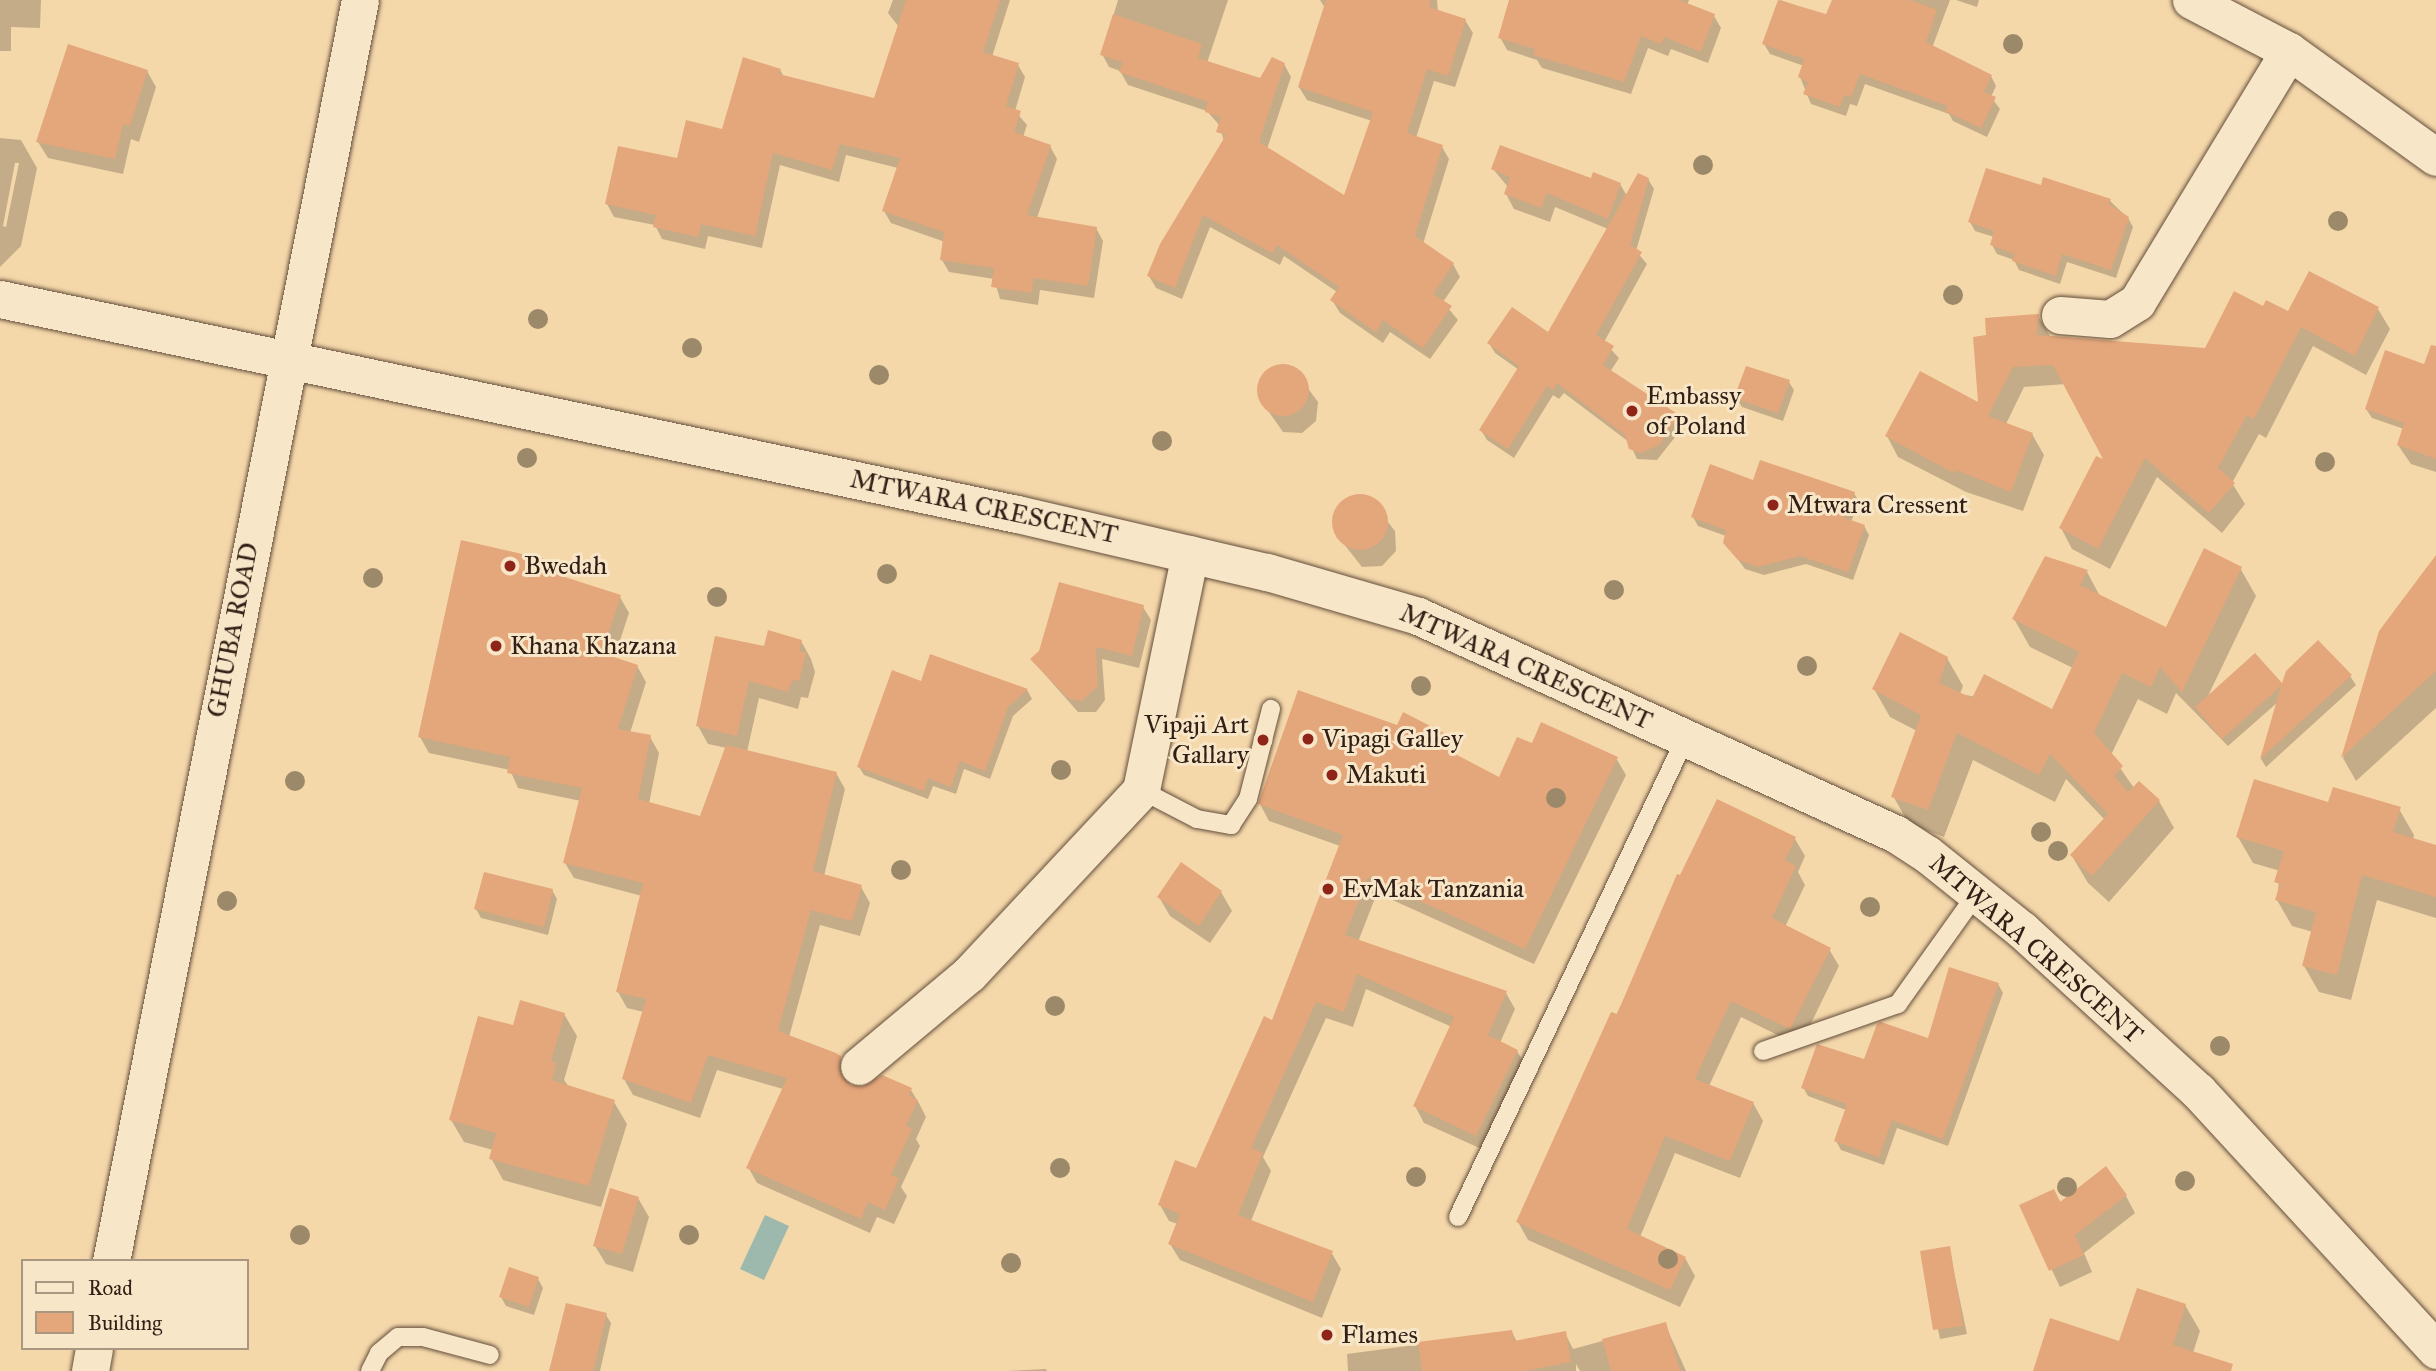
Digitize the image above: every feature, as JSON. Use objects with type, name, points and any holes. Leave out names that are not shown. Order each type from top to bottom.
[{"type":"street","name":"GHUBA ROAD","points":[[111,1259],[286,357],[360,0]]},
{"type":"street","points":[[2190,0],[2289,51],[2436,158]]},
{"type":"street","points":[[2060,315],[2110,319],[2137,302],[2289,51]]},
{"type":"street","name":"MTWARA CRESCENT","points":[[0,299],[286,357],[1190,554],[1418,615],[1896,834],[1978,892],[2197,1091],[2436,1350]]},
{"type":"street","points":[[859,1066],[969,974],[1141,790],[1190,554]]},
{"type":"street","points":[[90,1371],[94,1350]]},
{"type":"lane","points":[[1141,790],[1197,819],[1231,825],[1248,799],[1271,709]]},
{"type":"lane","points":[[1458,1217],[1686,737]]},
{"type":"lane","points":[[1763,1051],[1898,1004],[1978,892]]},
{"type":"lane","points":[[370,1371],[379,1353],[398,1337],[423,1337],[490,1355]]},
{"type":"shaded area","points":[[765,1215],[789,1226],[764,1280],[740,1269]]},
{"type":"building","points":[[906,0],[1000,0],[983,52],[1019,63],[1006,106],[1021,111],[1014,132],[1051,145],[1027,215],[1097,227],[1088,286],[1034,278],[1031,293],[991,287],[994,268],[940,260],[944,232],[882,211],[900,158],[840,144],[832,170],[773,153],[755,236],[701,224],[698,237],[653,227],[656,215],[605,204],[618,146],[677,158],[686,120],[722,129],[743,57],[781,69],[779,74],[874,98]]},
{"type":"building","points":[[1326,0],[1431,0],[1429,7],[1466,19],[1448,76],[1427,69],[1407,133],[1443,145],[1415,236],[1454,263],[1433,294],[1452,306],[1423,348],[1383,320],[1376,332],[1330,300],[1339,287],[1277,245],[1272,253],[1203,215],[1175,288],[1147,276],[1160,244],[1226,135],[1216,132],[1221,117],[1205,112],[1208,102],[1119,72],[1123,62],[1100,55],[1113,14],[1202,44],[1198,58],[1260,78],[1272,57],[1285,63],[1259,142],[1344,195],[1373,112],[1298,87]]},
{"type":"building","points":[[1509,0],[1679,0],[1715,14],[1701,52],[1664,37],[1661,44],[1641,36],[1624,82],[1533,55],[1535,49],[1498,38]]},
{"type":"building","points":[[1778,0],[1826,14],[1832,0],[1910,0],[1937,10],[1926,42],[1992,75],[1984,92],[1996,97],[1981,128],[1945,111],[1948,106],[1860,74],[1851,97],[1844,95],[1840,107],[1803,94],[1808,82],[1798,77],[1804,59],[1762,44]]},
{"type":"building","points":[[68,44],[148,70],[130,126],[123,124],[115,159],[36,142]]},
{"type":"building","points":[[1500,145],[1591,178],[1593,172],[1621,183],[1608,219],[1547,193],[1541,208],[1504,194],[1510,177],[1491,169]]},
{"type":"building","points":[[1986,168],[2041,185],[2043,177],[2111,199],[2109,204],[2129,217],[2111,270],[2062,254],[2056,276],[2012,261],[2015,254],[1990,245],[1994,231],[1968,222]]},
{"type":"building","points":[[1638,173],[1649,178],[1630,245],[1642,252],[1596,335],[1614,346],[1603,365],[1679,415],[1659,445],[1641,453],[1629,449],[1625,435],[1557,383],[1553,390],[1547,386],[1508,449],[1479,430],[1519,366],[1487,343],[1512,307],[1548,332]]},
{"type":"building","points":[[2309,271],[2379,307],[2355,356],[2301,327],[2254,419],[2247,415],[2218,468],[2235,483],[2209,513],[2145,458],[2098,549],[2059,528],[2096,456],[2103,459],[2053,365],[2013,367],[1988,416],[2033,433],[2011,492],[1956,470],[1954,473],[1885,436],[1920,371],[1978,402],[1973,337],[1986,335],[1985,318],[2039,314],[2037,335],[2205,348],[2234,291],[2263,306],[2266,300],[2288,311]]},
{"type":"building","points":[[2431,345],[2436,346],[2436,459],[2397,445],[2404,423],[2365,409],[2385,350],[2424,364]]},
{"type":"building","points":[[1283,364],[1293,366],[1301,372],[1307,380],[1307,400],[1301,408],[1293,414],[1283,416],[1273,414],[1265,408],[1259,400],[1257,390],[1259,380],[1265,372],[1273,366]]},
{"type":"building","points":[[1746,366],[1790,380],[1778,413],[1734,398]]},
{"type":"building","name":"Mtwara Cressent","points":[[1760,460],[1855,492],[1845,518],[1865,525],[1848,572],[1800,556],[1758,567],[1738,560],[1723,543],[1726,530],[1691,517],[1710,464],[1753,480]]},
{"type":"building","points":[[1360,494],[1371,496],[1380,502],[1386,511],[1386,533],[1380,542],[1371,548],[1360,550],[1349,548],[1340,542],[1334,533],[1332,522],[1334,511],[1340,502],[1349,496]]},
{"type":"building","points":[[461,540],[549,560],[546,571],[621,595],[602,653],[638,665],[618,729],[651,735],[638,799],[700,816],[726,745],[837,772],[813,871],[862,885],[852,921],[811,910],[778,1031],[841,1056],[839,1070],[851,1085],[863,1086],[882,1075],[912,1088],[909,1096],[918,1100],[906,1126],[912,1129],[891,1175],[899,1179],[885,1210],[868,1202],[861,1219],[746,1168],[787,1078],[708,1055],[691,1103],[622,1079],[646,999],[616,992],[643,883],[563,863],[582,788],[507,773],[510,757],[418,737]]},
{"type":"building","points":[[2204,548],[2242,567],[2182,692],[2160,667],[2151,687],[2122,673],[2094,733],[2123,766],[2114,776],[2128,792],[2139,781],[2160,800],[2092,876],[2070,855],[2108,814],[2050,754],[2039,775],[1957,733],[1928,810],[1891,797],[1921,715],[1872,689],[1900,632],[1948,657],[1939,683],[1972,698],[1984,674],[2052,709],[2079,652],[2012,619],[2045,556],[2088,570],[2080,585],[2166,627]]},
{"type":"building","points":[[2436,555],[2436,671],[2341,758],[2379,631]]},
{"type":"building","points":[[1059,582],[1144,605],[1132,656],[1096,647],[1098,686],[1082,701],[1069,699],[1030,659],[1039,651]]},
{"type":"building","points":[[768,630],[802,640],[799,651],[806,653],[799,681],[792,680],[788,692],[749,681],[737,736],[696,726],[715,636],[764,646]]},
{"type":"building","points":[[2318,640],[2352,675],[2260,759],[2281,686],[2222,739],[2195,707],[2255,653],[2282,683],[2286,671]]},
{"type":"building","points":[[930,654],[1028,689],[1008,707],[985,771],[960,761],[951,787],[928,778],[924,791],[857,767],[892,670],[921,681]]},
{"type":"building","points":[[1298,690],[1397,725],[1403,712],[1444,733],[1438,745],[1499,777],[1517,737],[1532,743],[1541,722],[1618,757],[1525,949],[1368,877],[1345,935],[1507,991],[1488,1035],[1518,1050],[1476,1136],[1413,1106],[1454,1017],[1357,974],[1344,1012],[1316,1002],[1251,1148],[1263,1153],[1238,1215],[1333,1251],[1313,1302],[1168,1244],[1180,1214],[1158,1205],[1175,1160],[1196,1168],[1264,1016],[1272,1020],[1343,835],[1258,804]]},
{"type":"building","points":[[2254,779],[2328,802],[2333,787],[2401,807],[2393,832],[2436,845],[2436,897],[2362,875],[2337,975],[2302,966],[2316,912],[2275,900],[2280,884],[2274,882],[2284,851],[2236,837]]},
{"type":"building","points":[[1717,799],[1796,837],[1785,860],[1796,866],[1772,918],[1831,948],[1790,1029],[1731,1001],[1695,1079],[1754,1102],[1730,1161],[1665,1136],[1627,1229],[1686,1257],[1670,1290],[1516,1222],[1611,1012],[1617,1014],[1677,874],[1680,875]]},
{"type":"building","points":[[1181,862],[1222,891],[1199,926],[1157,897]]},
{"type":"building","points":[[484,872],[553,889],[544,927],[474,909]]},
{"type":"building","points":[[1949,967],[1999,983],[1943,1139],[1892,1120],[1879,1157],[1834,1141],[1847,1104],[1801,1088],[1817,1044],[1864,1059],[1877,1024],[1881,1022],[1928,1038]]},
{"type":"building","points":[[520,1000],[565,1013],[551,1061],[556,1063],[552,1080],[615,1100],[589,1186],[489,1159],[496,1133],[449,1120],[478,1016],[513,1025]]},
{"type":"building","points":[[2106,1166],[2127,1195],[2075,1235],[2084,1255],[2049,1271],[2019,1205],[2054,1189],[2060,1202]]},
{"type":"building","points":[[610,1188],[639,1197],[622,1254],[593,1246]]},
{"type":"building","points":[[1950,1246],[1963,1326],[1933,1330],[1920,1251]]},
{"type":"building","points":[[509,1267],[539,1277],[529,1307],[499,1297]]},
{"type":"building","points":[[2137,1288],[2186,1304],[2173,1345],[2233,1364],[2231,1371],[2033,1371],[2050,1318],[2119,1341]]},
{"type":"building","points":[[566,1303],[607,1313],[593,1371],[549,1371]]},
{"type":"building","points":[[1666,1322],[1680,1371],[1611,1371],[1602,1339]]},
{"type":"building","points":[[1512,1330],[1514,1341],[1566,1331],[1571,1362],[1525,1371],[1422,1371],[1418,1342]]},
{"type":"place","name":"Embassy of Poland","points":[[1632,411]]},
{"type":"place","name":"Mtwara Cressent","points":[[1773,505]]},
{"type":"place","name":"Bwedah","points":[[510,566]]},
{"type":"place","name":"Khana Khazana","points":[[496,646]]},
{"type":"place","name":"Vipagi Galley","points":[[1308,739]]},
{"type":"place","name":"Vipaji Art Gallary","points":[[1263,740]]},
{"type":"place","name":"Makuti","points":[[1332,775]]},
{"type":"place","name":"EvMak Tanzania","points":[[1328,889]]},
{"type":"place","name":"Flames","points":[[1327,1335]]}]
